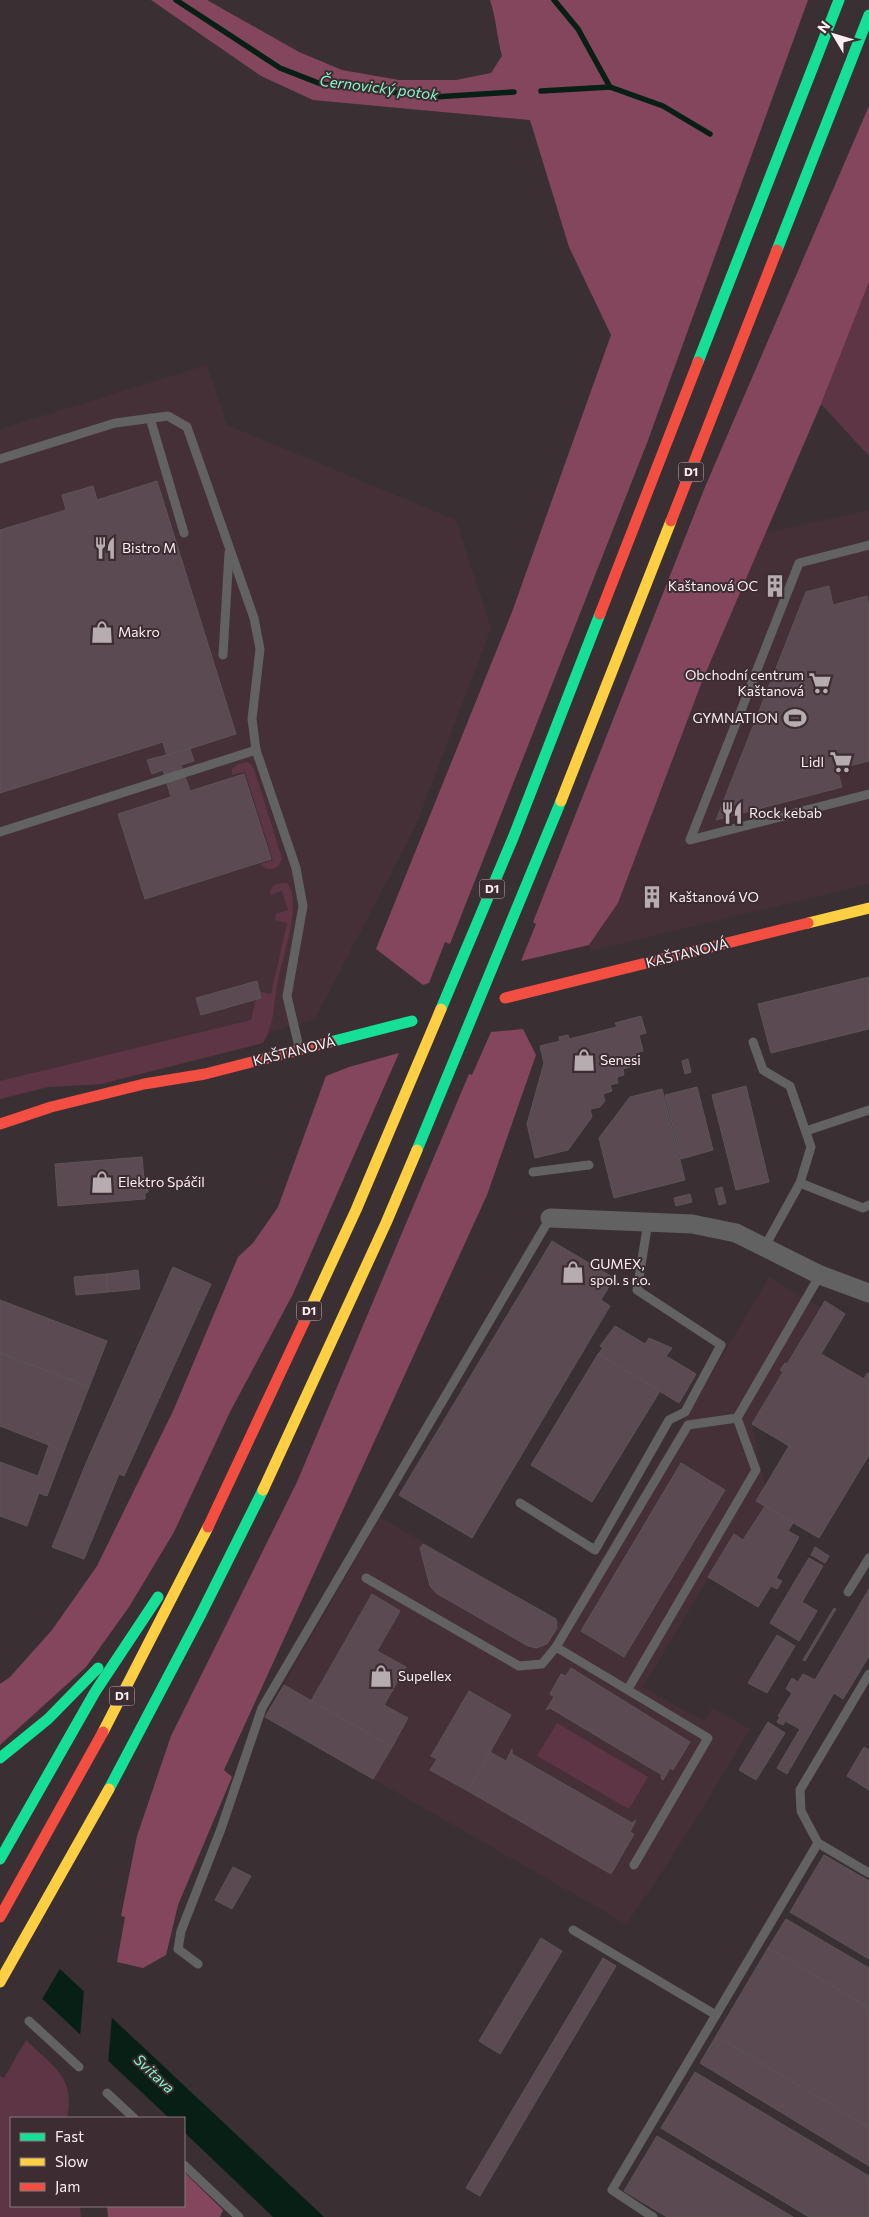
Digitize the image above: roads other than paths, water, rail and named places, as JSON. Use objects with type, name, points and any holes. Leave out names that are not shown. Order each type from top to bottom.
[{"type":"main road","name":"D1","points":[[0,1917],[104,1731],[206,1531],[356,1210],[471,939],[616,575],[839,0]]},
{"type":"main road","name":"D1","points":[[0,1982],[136,1739],[200,1616],[386,1223],[509,928],[648,583],[869,14]]},
{"type":"main road","name":"KAŠTANOVÁ","points":[[505,998],[869,908]]},
{"type":"main road","name":"KAŠTANOVÁ","points":[[0,1125],[50,1106],[135,1086],[176,1080],[412,1021]]},
{"type":"main road","name":"KAŠTANOVÁ","points":[[153,1093],[176,1080]]},
{"type":"main road","name":"KAŠTANOVÁ","points":[[0,1125],[39,1123]]},
{"type":"main road","points":[[0,1859],[132,1632],[206,1531]]},
{"type":"main road","points":[[0,1758],[48,1719],[132,1632]]},
{"type":"street","points":[[550,1218],[692,1224],[736,1234],[765,1246],[820,1275],[869,1293]]},
{"type":"lane","points":[[0,459],[115,423],[168,416],[187,427],[254,618],[260,649],[252,719],[256,750],[296,868],[303,906],[287,996],[300,1050]]},
{"type":"lane","points":[[150,418],[184,533]]},
{"type":"lane","points":[[869,546],[799,563],[690,840],[869,794]]},
{"type":"lane","points":[[223,655],[229,547]]},
{"type":"lane","points":[[0,832],[256,750]]},
{"type":"lane","points":[[753,1042],[763,1070],[790,1086],[812,1146],[800,1183],[765,1246]]},
{"type":"lane","points":[[806,1131],[869,1110]]},
{"type":"lane","points":[[533,1172],[589,1165]]},
{"type":"lane","points":[[800,1183],[863,1208],[869,1206]]},
{"type":"lane","points":[[198,1964],[178,1949],[181,1931],[221,1829],[262,1708],[550,1218]]},
{"type":"lane","points":[[520,1503],[595,1550],[669,1420],[685,1412],[721,1345],[638,1290],[648,1222]]},
{"type":"lane","points":[[737,1418],[820,1275]]},
{"type":"lane","points":[[366,1578],[519,1666],[542,1664],[556,1647],[688,1425],[737,1418]]},
{"type":"lane","points":[[628,1689],[756,1470],[737,1418]]},
{"type":"lane","points":[[848,1592],[869,1558]]},
{"type":"lane","points":[[556,1647],[708,1738],[634,1865]]},
{"type":"lane","points":[[869,1674],[800,1790],[801,1811],[818,1843],[869,1874]]},
{"type":"lane","points":[[653,2217],[612,2190],[818,1843]]},
{"type":"lane","points":[[573,1930],[716,2015]]},
{"type":"lane","points":[[29,2021],[79,2066]]},
{"type":"lane","points":[[107,2093],[133,2117]]},
{"type":"lane","points":[[185,2166],[239,2217]]},
{"type":"water","name":"Svitava","points":[[0,1959],[60,1969],[324,2217],[273,2217],[185,2133],[185,2117],[168,2117]]},
{"type":"waterway","name":"Černovický potok","points":[[176,0],[280,68],[321,84],[434,97],[514,92]]},
{"type":"waterway","points":[[554,0],[578,29],[610,87]]},
{"type":"waterway","name":"Černovický potok","points":[[541,91],[610,87],[663,106],[710,134]]},
{"type":"place","name":"Bistro M","points":[[105,548]]},
{"type":"place","name":"Kaštanová OC","points":[[775,586]]},
{"type":"place","name":"Makro","points":[[102,632]]},
{"type":"place","name":"Obchodní centrum Kaštanová","points":[[820,683]]},
{"type":"place","name":"GYMNATION","points":[[795,718]]},
{"type":"place","name":"Lidl","points":[[841,762]]},
{"type":"place","name":"Rock kebab","points":[[732,813]]},
{"type":"place","name":"Kaštanová VO","points":[[652,897]]},
{"type":"place","name":"Senesi","points":[[584,1060]]},
{"type":"place","name":"Elektro Spáčil","points":[[102,1182]]},
{"type":"place","name":"GUMEX, spol. s r.o.","points":[[573,1272]]},
{"type":"place","name":"Supellex","points":[[381,1676]]}]
